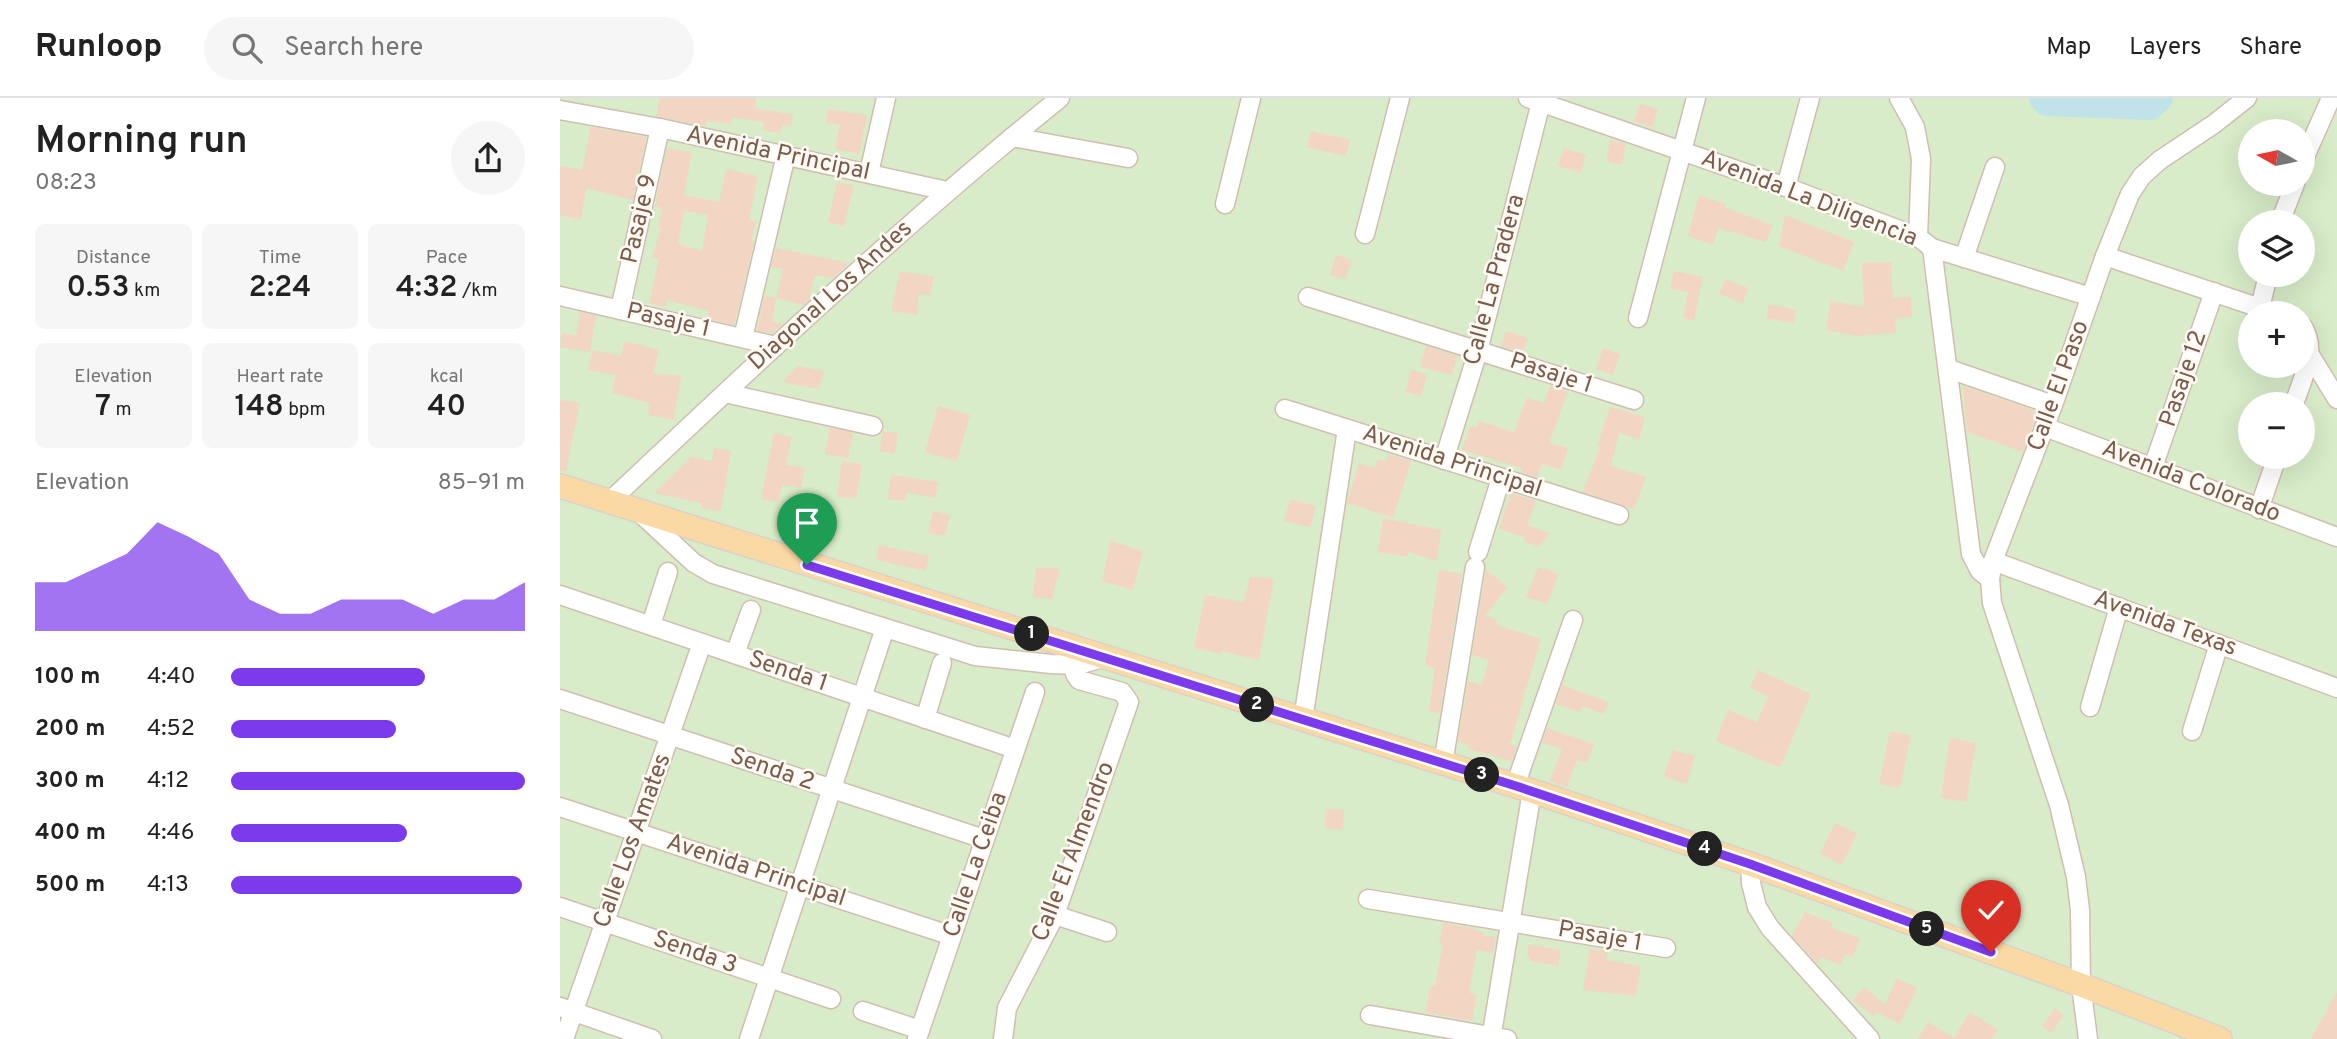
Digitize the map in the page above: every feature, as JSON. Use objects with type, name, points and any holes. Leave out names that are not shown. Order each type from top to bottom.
[{"type":"main road","points":[[560,486],[1524,789],[1750,864],[2081,985],[2220,1039]]},
{"type":"street","points":[[869,173],[886,98]]},
{"type":"street","name":"Diagonal Los Andes","points":[[609,502],[724,393],[947,191],[1060,98]]},
{"type":"street","points":[[1225,204],[1251,98]]},
{"type":"street","points":[[1365,234],[1400,98]]},
{"type":"street","points":[[1638,318],[1696,98]]},
{"type":"street","points":[[1786,187],[1810,98]]},
{"type":"street","points":[[1899,98],[1915,127],[1921,159],[1925,243],[1949,369],[1971,554],[1980,571],[1990,579],[1993,603],[2059,805],[2076,877],[2080,910],[2081,985],[2088,1039]]},
{"type":"street","name":"Calle El Paso","points":[[1990,579],[1993,561],[2130,194],[2142,176],[2160,160],[2247,98]]},
{"type":"street","points":[[2315,134],[2331,98]]},
{"type":"street","name":"Avenida La Diligencia","points":[[1537,99],[1786,187],[1964,258],[2091,297]]},
{"type":"street","name":"Calle La Pradera","points":[[1444,460],[1478,351],[1537,99]]},
{"type":"street","name":"Avenida Principal","points":[[560,110],[660,128],[947,191]]},
{"type":"street","name":"Pasaje 9","points":[[620,310],[660,128]]},
{"type":"street","points":[[1012,137],[1128,159]]},
{"type":"street","points":[[743,338],[786,155]]},
{"type":"street","points":[[1964,258],[1995,167]]},
{"type":"street","points":[[2105,256],[2239,301]]},
{"type":"street","name":"Pasaje 12","points":[[2153,467],[2214,292]]},
{"type":"street","name":"Pasaje 1","points":[[560,296],[776,346]]},
{"type":"street","name":"Pasaje 1","points":[[1308,297],[1634,400]]},
{"type":"street","points":[[2315,363],[2337,399]]},
{"type":"street","points":[[1949,369],[2053,405]]},
{"type":"street","points":[[724,393],[873,426]]},
{"type":"street","name":"Avenida Principal","points":[[1285,409],[1619,515]]},
{"type":"street","name":"Avenida Colorado","points":[[2045,427],[2337,537]]},
{"type":"street","points":[[1303,720],[1348,429]]},
{"type":"street","points":[[2259,509],[2273,469]]},
{"type":"street","points":[[1443,764],[1476,560],[1501,478]]},
{"type":"street","points":[[638,510],[694,563],[713,575],[975,656],[1078,665],[1106,657]]},
{"type":"street","name":"Avenida Texas","points":[[1993,561],[2337,688]]},
{"type":"street","points":[[651,625],[668,572]]},
{"type":"street","name":"Senda 1","points":[[560,595],[1015,749]]},
{"type":"street","points":[[2090,706],[2119,607]]},
{"type":"street","points":[[735,654],[751,610]]},
{"type":"street","points":[[1370,1016],[1496,1038],[1510,921],[1527,819],[1524,789],[1573,620]]},
{"type":"street","points":[[750,1039],[885,628]]},
{"type":"street","name":"Calle Los Amates","points":[[564,1039],[567,1009],[604,923],[702,643]]},
{"type":"street","points":[[2192,731],[2219,644]]},
{"type":"street","points":[[925,719],[942,663]]},
{"type":"street","name":"Calle El Almendro","points":[[1003,1039],[1007,1008],[1055,915],[1129,702],[1122,692],[1079,680],[1075,674],[1078,665]]},
{"type":"street","name":"Calle La Ceiba","points":[[919,1034],[1035,692]]},
{"type":"street","name":"Senda 2","points":[[560,699],[984,839]]},
{"type":"street","name":"Avenida Principal","points":[[560,807],[952,936]]},
{"type":"street","points":[[1750,864],[1751,883],[1757,906],[1770,928],[1870,1039]]},
{"type":"street","name":"Pasaje 1","points":[[1368,899],[1666,948]]},
{"type":"street","name":"Senda 3","points":[[560,907],[831,999]]},
{"type":"street","points":[[1055,915],[1107,932]]},
{"type":"street","points":[[567,1009],[652,1039]]},
{"type":"street","points":[[863,1011],[919,1034]]},
{"type":"green space","points":[[560,98],[2337,98],[2337,1039],[560,1039]]},
{"type":"building","points":[[660,98],[756,98],[755,108],[793,115],[791,126],[782,125],[780,133],[763,130],[764,122],[732,117],[731,124],[706,121],[705,126],[656,116]]},
{"type":"building","points":[[1640,104],[1658,109],[1652,127],[1634,121]]},
{"type":"building","points":[[828,109],[867,115],[859,154],[835,149],[840,125],[826,123]]},
{"type":"building","points":[[591,127],[646,137],[633,200],[586,188],[581,220],[560,215],[560,166],[582,170]]},
{"type":"building","points":[[1311,131],[1350,140],[1346,156],[1307,147]]},
{"type":"building","points":[[1610,140],[1626,144],[1622,165],[1606,161]]},
{"type":"building","points":[[667,148],[692,152],[684,195],[719,202],[726,169],[758,176],[749,220],[756,221],[751,243],[754,243],[734,325],[706,318],[709,311],[667,300],[665,307],[649,303],[659,259],[652,258],[661,227],[658,227],[662,208],[655,206]],"holes":[[[684,211],[708,215],[702,251],[678,244]]]},
{"type":"building","points":[[1564,148],[1586,155],[1581,173],[1558,166]]},
{"type":"building","points":[[837,182],[854,185],[844,226],[828,222]]},
{"type":"building","points":[[1699,195],[1726,204],[1725,208],[1773,225],[1766,242],[1718,228],[1713,245],[1688,236]]},
{"type":"building","points":[[1785,215],[1854,242],[1843,271],[1779,246]]},
{"type":"building","points":[[776,248],[849,263],[833,278],[815,275],[809,300],[804,305],[776,298],[783,269],[771,267]]},
{"type":"building","points":[[1336,255],[1352,260],[1346,279],[1330,275]]},
{"type":"building","points":[[1891,262],[1893,298],[1911,297],[1912,317],[1895,318],[1896,333],[1863,337],[1826,330],[1831,301],[1864,307],[1862,263]]},
{"type":"building","points":[[900,271],[934,277],[930,296],[919,294],[917,315],[891,311]]},
{"type":"building","points":[[1674,271],[1703,277],[1694,321],[1683,318],[1688,292],[1670,289]]},
{"type":"building","points":[[1725,279],[1748,288],[1743,303],[1719,294]]},
{"type":"building","points":[[765,296],[776,298],[772,322],[783,324],[772,333],[757,330]]},
{"type":"building","points":[[1769,304],[1796,310],[1793,323],[1766,318]]},
{"type":"building","points":[[580,312],[596,316],[590,352],[560,347],[562,333],[576,336]]},
{"type":"building","points":[[1506,331],[1528,338],[1523,353],[1501,346]]},
{"type":"building","points":[[625,341],[659,350],[653,373],[681,376],[674,420],[648,415],[650,403],[612,393],[616,375],[588,370],[593,350],[621,356]]},
{"type":"building","points":[[1426,346],[1457,356],[1452,375],[1420,367]]},
{"type":"building","points":[[1603,348],[1620,354],[1613,375],[1596,369]]},
{"type":"building","points":[[798,366],[824,371],[819,389],[782,382]]},
{"type":"building","points":[[1411,370],[1427,374],[1421,396],[1405,392]]},
{"type":"building","points":[[1550,386],[1568,392],[1549,443],[1568,448],[1561,470],[1542,464],[1537,477],[1521,472],[1522,468],[1462,450],[1470,426],[1477,428],[1479,421],[1514,432],[1527,398],[1544,403]]},
{"type":"building","points":[[1963,386],[2038,412],[2023,452],[1967,432]]},
{"type":"building","points":[[560,400],[580,403],[566,471],[560,471]]},
{"type":"building","points":[[938,406],[970,415],[957,461],[925,452]]},
{"type":"building","points":[[1610,407],[1645,417],[1639,439],[1619,433],[1611,466],[1646,477],[1634,509],[1583,492],[1600,447],[1597,446]]},
{"type":"building","points":[[830,428],[853,433],[848,458],[825,454]]},
{"type":"building","points":[[883,431],[898,433],[895,454],[879,451]]},
{"type":"building","points":[[774,433],[792,437],[786,465],[805,468],[801,488],[782,485],[779,502],[761,499]]},
{"type":"building","points":[[714,448],[731,451],[721,511],[701,508],[702,503],[654,493],[691,457],[712,461]]},
{"type":"building","points":[[1388,454],[1411,461],[1393,518],[1347,503],[1359,463],[1375,468],[1378,459],[1386,461]]},
{"type":"building","points":[[842,461],[862,464],[856,499],[837,496]]},
{"type":"building","points":[[891,475],[939,482],[935,498],[906,492],[905,501],[888,499]]},
{"type":"building","points":[[1511,493],[1536,501],[1527,525],[1550,533],[1539,547],[1524,541],[1525,537],[1499,529]]},
{"type":"building","points":[[1290,499],[1316,506],[1310,527],[1284,521]]},
{"type":"building","points":[[933,511],[950,515],[945,536],[928,533]]},
{"type":"building","points":[[778,512],[798,515],[795,534],[775,531]]},
{"type":"building","points":[[1383,518],[1441,530],[1437,561],[1408,552],[1407,557],[1378,552]]},
{"type":"building","points":[[1111,541],[1143,551],[1133,590],[1102,581]]},
{"type":"building","points":[[879,545],[929,556],[926,571],[876,560]]},
{"type":"building","points":[[1538,567],[1559,574],[1547,604],[1526,597]]},
{"type":"building","points":[[1036,568],[1060,568],[1052,599],[1033,597]]},
{"type":"building","points":[[1439,570],[1462,574],[1440,713],[1429,712],[1435,668],[1425,666]]},
{"type":"building","points":[[1486,570],[1508,587],[1485,616],[1497,620],[1496,625],[1541,639],[1510,744],[1517,746],[1512,761],[1468,749],[1469,745],[1458,742],[1468,681],[1482,685],[1489,660],[1472,655]]},
{"type":"building","points":[[1250,577],[1274,579],[1259,660],[1194,648],[1205,595],[1244,602]]},
{"type":"building","points":[[1758,670],[1811,694],[1781,766],[1778,767],[1716,741],[1728,710],[1757,722],[1768,696],[1750,688]]},
{"type":"building","points":[[1562,685],[1608,702],[1604,714],[1582,706],[1580,712],[1556,704]]},
{"type":"building","points":[[1547,728],[1594,744],[1587,763],[1577,760],[1567,787],[1550,781],[1562,749],[1542,743]]},
{"type":"building","points":[[1890,731],[1911,735],[1900,788],[1879,784]]},
{"type":"building","points":[[1950,738],[1976,743],[1966,802],[1941,798]]},
{"type":"building","points":[[1672,750],[1695,756],[1687,784],[1664,777]]},
{"type":"building","points":[[1326,809],[1344,810],[1342,830],[1325,828]]},
{"type":"building","points":[[1835,823],[1857,833],[1842,865],[1820,854]]},
{"type":"building","points":[[1805,912],[1833,923],[1831,928],[1860,938],[1853,957],[1845,954],[1841,965],[1820,957],[1818,964],[1792,936]]},
{"type":"building","points":[[1443,923],[1473,928],[1483,932],[1482,935],[1496,937],[1493,953],[1477,950],[1469,993],[1477,994],[1472,1021],[1425,1012],[1431,985],[1435,986],[1443,944],[1439,943]]},
{"type":"building","points":[[1529,944],[1561,950],[1558,966],[1530,961],[1527,956]]},
{"type":"building","points":[[1590,949],[1608,951],[1606,960],[1641,966],[1636,996],[1583,990]]},
{"type":"building","points":[[1897,978],[1917,988],[1900,1024],[1876,1012],[1874,1017],[1853,1000],[1865,987],[1885,1005]]},
{"type":"building","points":[[2337,992],[2337,1039],[2311,1039]]},
{"type":"building","points":[[2055,1008],[2064,1016],[2051,1033],[2042,1026]]},
{"type":"building","points":[[1970,1012],[1998,1030],[1992,1039],[1918,1039],[1928,1022],[1954,1038]]},
{"type":"waterway","points":[[2043,98],[2047,102],[2150,106],[2159,98]]},
{"type":"route","points":[[807,565],[1516,786],[1750,864],[1991,952]]}]
